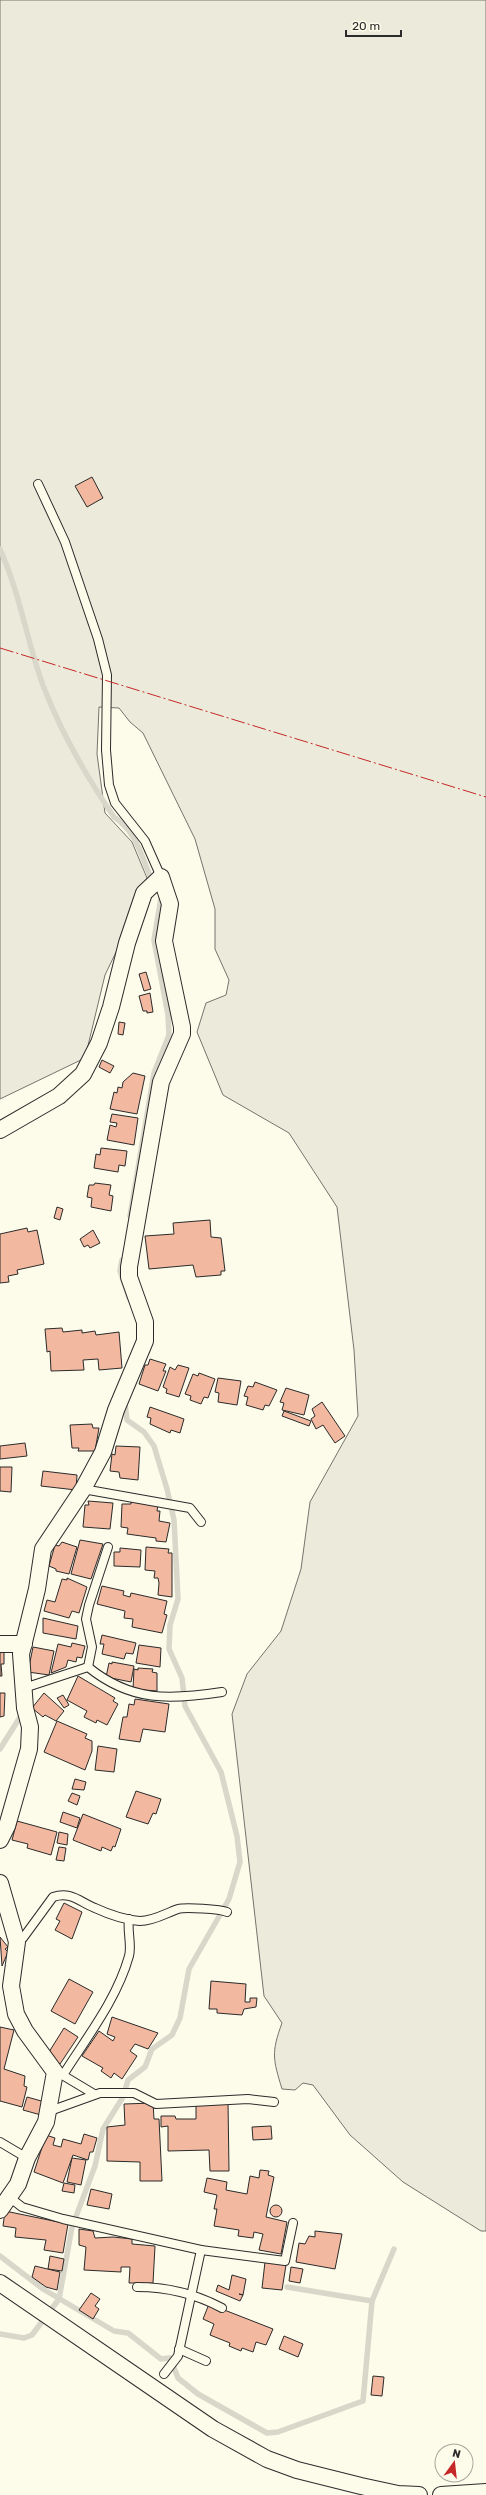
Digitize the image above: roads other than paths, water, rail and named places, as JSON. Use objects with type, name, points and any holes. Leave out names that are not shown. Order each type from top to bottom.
[{"type":"street","points":[[0,1130],[59,1096],[83,1074],[99,1043],[111,1007],[127,944],[154,885],[170,904],[164,941],[182,1027],[182,1034],[161,1082],[129,1267],[129,1277],[145,1322],[145,1340],[116,1410],[103,1452],[83,1489],[42,1549],[37,1589],[21,1654],[30,1727],[29,1749],[7,1826],[0,1840]]},
{"type":"street","points":[[0,1644],[24,1644]]},
{"type":"street","points":[[0,1883],[17,1942],[11,1986],[16,2014],[25,2031],[59,2073],[46,2122],[27,2158],[18,2184],[4,2203]]},
{"type":"street","points":[[0,2283],[189,2413],[268,2459],[297,2470],[361,2486],[398,2494],[419,2495]]},
{"type":"street","points":[[441,2495],[486,2492]]},
{"type":"lane","points":[[38,484],[65,542],[98,639],[107,675],[106,756],[109,785],[115,803],[145,841],[154,885]]},
{"type":"lane","points":[[83,1489],[184,1506],[190,1508],[201,1522]]},
{"type":"lane","points":[[88,1667],[92,1647],[86,1620],[89,1604],[108,1547]]},
{"type":"lane","points":[[24,1688],[88,1667]]},
{"type":"lane","points":[[88,1667],[107,1682],[123,1690],[142,1694],[165,1698],[222,1692]]},
{"type":"lane","points":[[17,1942],[23,1938],[53,1897],[60,1894],[80,1899],[96,1908],[129,1919],[141,1921],[155,1918],[184,1907],[193,1910],[219,1909],[227,1912]]},
{"type":"lane","points":[[94,2094],[59,2073],[107,2006],[114,1991],[129,1954],[129,1919]]},
{"type":"lane","points":[[48,2112],[64,2108],[94,2094],[134,2093],[156,2104],[248,2099],[274,2102]]},
{"type":"lane","points":[[0,2142],[27,2158]]},
{"type":"lane","points":[[4,2203],[39,2213],[201,2250],[285,2261],[293,2223]]},
{"type":"lane","points":[[164,2374],[174,2363],[179,2349],[201,2250]]},
{"type":"lane","points":[[137,2286],[160,2287],[191,2293],[222,2308]]},
{"type":"lane","points":[[179,2349],[206,2361]]},
{"type":"waterway","points":[[0,549],[19,602],[38,671],[51,705],[84,770],[114,817],[129,830],[134,838],[153,883]]},
{"type":"waterway","points":[[130,1216],[154,1073],[169,1035],[168,1015],[154,940],[161,898]]},
{"type":"waterway","points":[[122,1260],[120,1271],[129,1298]]},
{"type":"waterway","points":[[0,2334],[24,2338],[32,2335],[59,2299],[72,2227],[95,2166],[103,2129],[123,2097],[128,2080],[145,2067],[152,2049],[172,2035],[180,2018],[189,1969],[229,1899],[240,1862],[237,1836],[221,1772],[185,1706],[182,1678],[169,1649],[170,1625],[178,1599],[174,1520],[167,1489],[154,1446],[144,1432],[127,1420],[125,1403]]},
{"type":"waterway","points":[[0,1749],[22,1714]]},
{"type":"waterway","points":[[0,2256],[43,2289],[114,2331],[128,2333],[161,2359],[170,2358],[178,2378],[198,2394],[267,2433],[278,2432],[363,2401],[372,2301],[394,2249]]},
{"type":"waterway","points":[[287,2287],[372,2301]]}]
